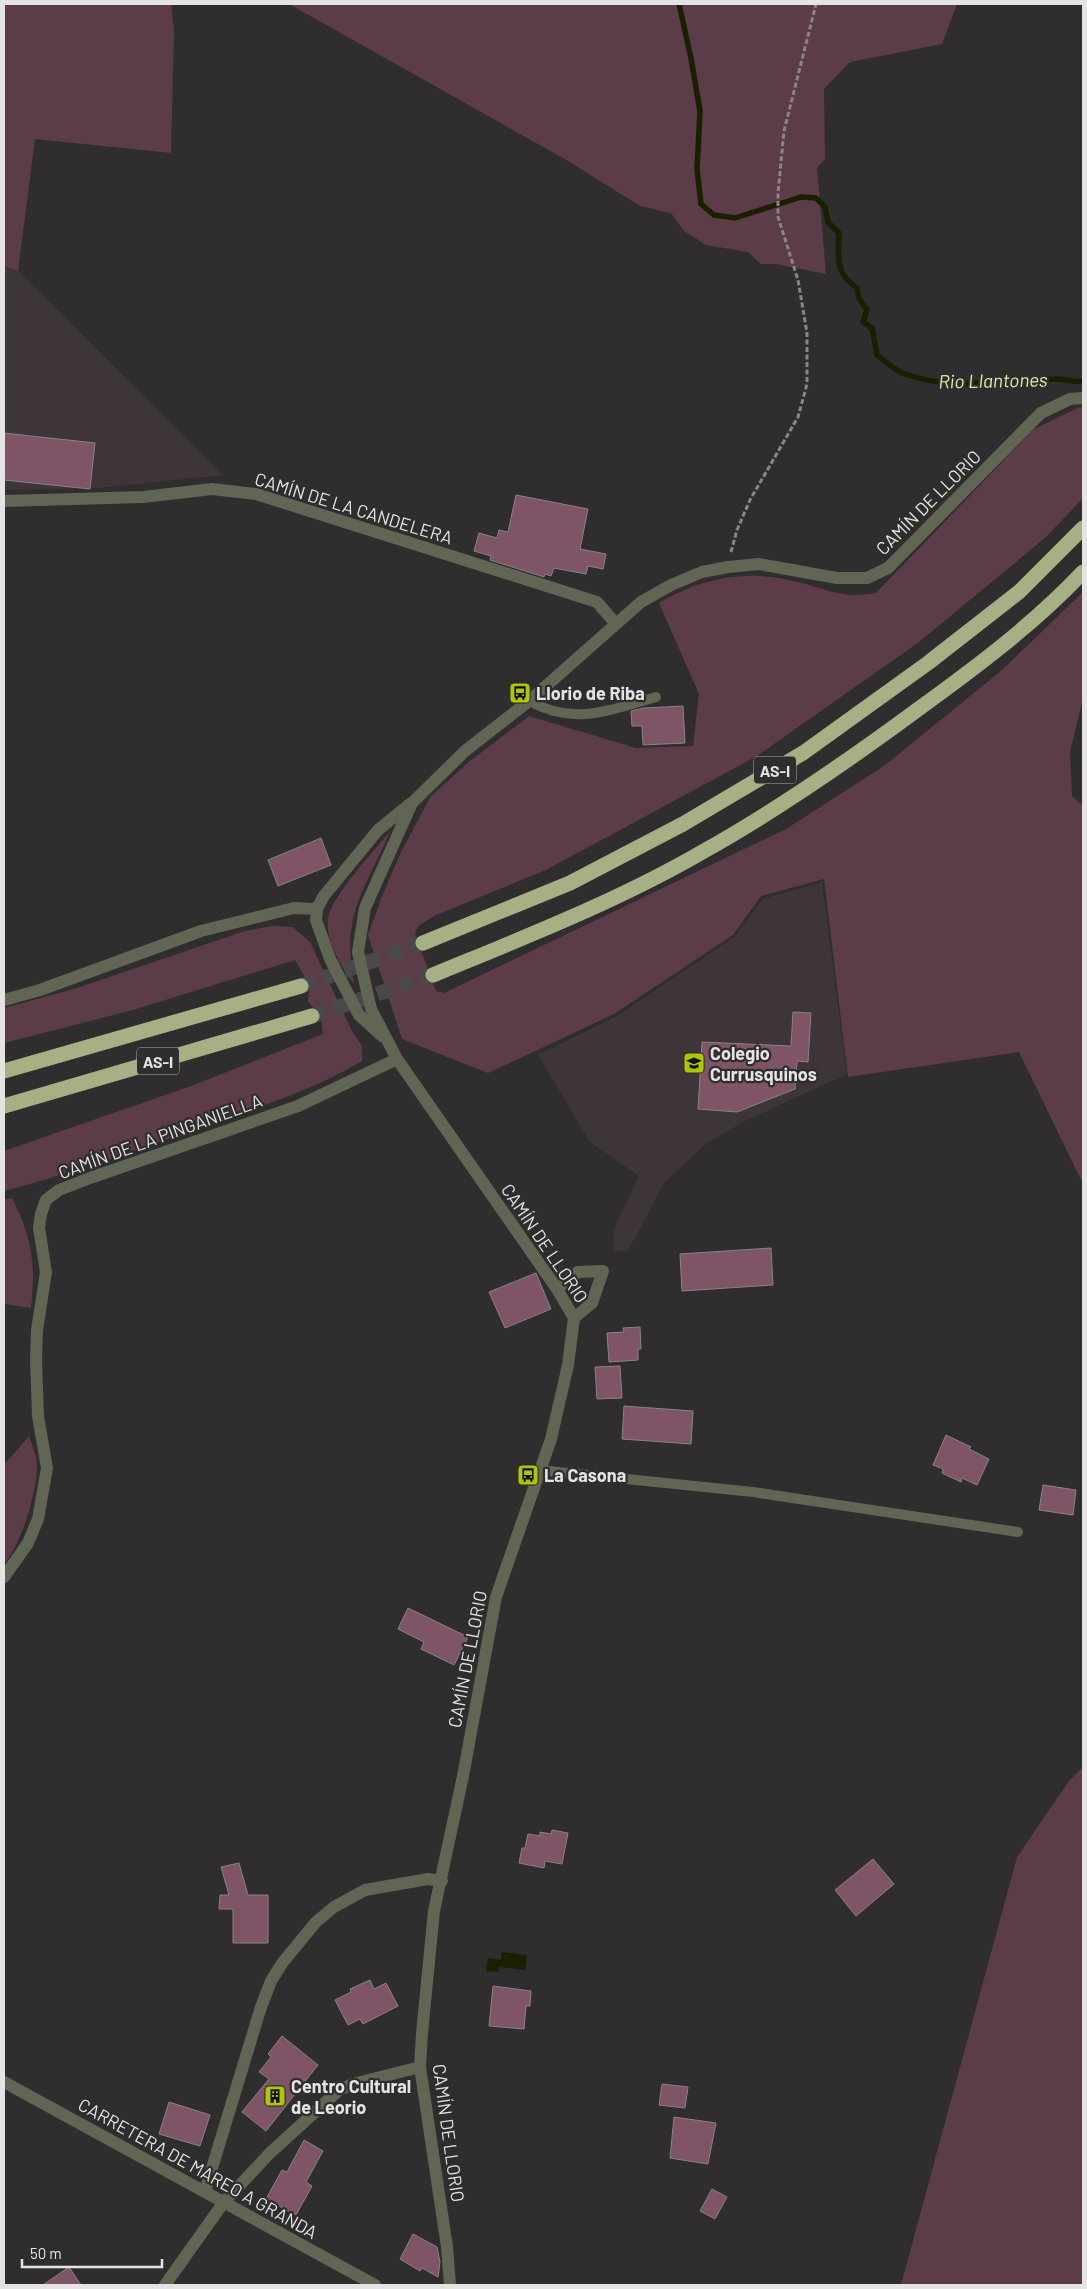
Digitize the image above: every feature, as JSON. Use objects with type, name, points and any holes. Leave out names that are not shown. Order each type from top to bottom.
[{"type":"highway","name":"AS-I","points":[[423,943],[570,883],[683,824],[803,753],[928,662],[1019,592],[1083,528]]},
{"type":"highway","name":"AS-I","points":[[433,975],[584,913],[704,851],[817,783],[956,682],[1056,601],[1083,572]]},
{"type":"highway","name":"AS-I","points":[[4,1071],[301,986]]},
{"type":"highway","name":"AS-I","points":[[4,1106],[312,1016]]},
{"type":"street","name":"CAMÍN DE LLORIO","points":[[387,1041],[359,1015],[330,959],[316,920],[317,908],[323,896],[378,830],[412,803],[465,750],[529,701],[641,602],[671,585],[702,572],[728,567],[759,564],[837,578],[867,578],[888,568],[1040,413],[1070,399],[1083,398]]},
{"type":"street","name":"CAMÍN DE LA CANDELERA","points":[[4,501],[143,497],[212,489],[248,492],[597,602],[616,624]]},
{"type":"street","name":"CAMÍN DE LLORIO","points":[[412,803],[366,908],[358,952],[372,1009],[398,1059],[574,1318],[568,1365],[551,1439],[491,1615],[442,1881],[434,1911],[420,2067],[447,2247],[450,2285]]},
{"type":"street","points":[[4,1000],[40,990],[201,931],[294,908],[317,908]]},
{"type":"street","name":"CAMÍN DE LA PINGANIELLA","points":[[4,1577],[28,1542],[38,1518],[47,1468],[38,1416],[36,1359],[37,1330],[46,1272],[39,1228],[46,1200],[59,1190],[90,1178],[298,1106],[398,1059]]},
{"type":"street","points":[[556,1289],[578,1272],[602,1271],[592,1303],[574,1318]]},
{"type":"street","points":[[204,2191],[261,2007],[270,1981],[283,1962],[316,1922],[351,1896],[365,1890],[419,1880],[442,1881]]},
{"type":"street","points":[[165,2285],[224,2202],[270,2153],[339,2090],[361,2081],[420,2067]]},
{"type":"street","name":"CARRETERA DE MAREO A GRANDA","points":[[4,2082],[375,2285]]},
{"type":"lane","points":[[529,701],[545,710],[571,716],[605,711],[656,697]]},
{"type":"lane","points":[[539,1470],[753,1492],[1018,1532]]},
{"type":"path","points":[[728,567],[737,530],[750,500],[798,417],[804,400],[808,370],[807,333],[798,280],[778,217],[778,193],[784,131],[816,4]]},
{"type":"shaded area","points":[[4,4],[171,4],[174,30],[171,153],[35,139],[18,271],[4,266]]},
{"type":"shaded area","points":[[289,4],[957,4],[942,44],[850,62],[824,89],[825,159],[817,168],[826,274],[776,264],[761,264],[748,252],[706,245],[684,231],[671,213],[640,206],[570,162]]},
{"type":"shaded area","points":[[4,266],[18,271],[223,475],[99,488],[4,490]]},
{"type":"shaded area","points":[[1080,407],[1083,408],[1083,498],[1046,537],[919,642],[757,756],[546,870],[434,916],[418,926],[415,934],[436,991],[444,993],[786,829],[884,766],[1001,671],[1083,592],[1083,698],[1070,752],[1072,796],[1083,806],[1083,1184],[1019,1052],[848,1077],[824,879],[761,896],[733,935],[614,1014],[488,1073],[402,1039],[368,935],[402,850],[431,796],[470,761],[529,716],[636,748],[693,746],[699,694],[659,603],[692,587],[726,578],[744,576],[779,578],[845,594],[864,595],[876,593],[1034,429]]},
{"type":"shaded area","points":[[390,831],[358,901],[355,913],[350,947],[354,984],[344,970],[331,944],[328,918],[331,909],[345,886]]},
{"type":"shaded area","name":"Colegio Currusquinos","points":[[822,882],[847,1074],[743,1122],[707,1143],[664,1183],[628,1251],[613,1251],[614,1229],[639,1176],[590,1142],[538,1055],[617,1016],[734,937],[763,899]]},
{"type":"shaded area","points":[[272,926],[293,927],[310,942],[351,1029],[362,1046],[362,1061],[326,1080],[269,1104],[108,1160],[4,1191],[4,1151],[191,1086],[323,1034],[321,1018],[308,1001],[310,986],[295,960],[133,1010],[4,1043],[4,1008],[74,989],[245,931]]},
{"type":"shaded area","points":[[12,1198],[24,1225],[31,1251],[33,1278],[31,1308],[4,1304],[4,1200]]},
{"type":"shaded area","points":[[29,1436],[37,1462],[35,1489],[22,1532],[4,1564],[4,1465]]},
{"type":"shaded area","points":[[1083,1767],[1083,2285],[901,2285],[1017,1857],[1069,1781]]},
{"type":"shaded area","points":[[502,1952],[527,1955],[525,1970],[499,1967],[498,1972],[486,1971],[488,1958],[501,1960]]},
{"type":"building","points":[[4,433],[95,443],[90,489],[4,480]]},
{"type":"building","points":[[516,495],[588,509],[580,549],[606,554],[603,569],[588,566],[586,574],[554,568],[551,576],[545,574],[544,577],[490,560],[491,556],[474,551],[479,533],[497,538],[499,530],[508,532]]},
{"type":"building","points":[[683,706],[685,743],[643,745],[642,726],[632,726],[631,711],[644,708]]},
{"type":"building","points":[[321,838],[331,865],[278,886],[268,860]]},
{"type":"building","points":[[793,1012],[811,1013],[808,1062],[797,1061],[795,1089],[737,1112],[698,1109],[702,1042],[791,1046]]},
{"type":"building","points":[[771,1248],[773,1285],[682,1291],[680,1254]]},
{"type":"building","points":[[536,1273],[551,1309],[505,1328],[489,1292]]},
{"type":"building","points":[[640,1327],[641,1349],[638,1349],[638,1360],[609,1362],[607,1333],[624,1332],[623,1328]]},
{"type":"building","points":[[620,1366],[622,1398],[597,1399],[595,1367]]},
{"type":"building","points":[[624,1406],[693,1411],[691,1444],[622,1439]]},
{"type":"building","points":[[946,1435],[971,1447],[969,1449],[989,1459],[977,1485],[962,1478],[961,1482],[942,1473],[943,1469],[933,1465]]},
{"type":"building","points":[[1043,1485],[1076,1490],[1073,1515],[1039,1510]]},
{"type":"building","points":[[408,1608],[468,1637],[454,1665],[421,1649],[424,1642],[398,1629]]},
{"type":"building","points":[[552,1830],[568,1833],[562,1864],[545,1861],[544,1868],[519,1863],[522,1848],[525,1848],[528,1834],[540,1836],[540,1832],[551,1834]]},
{"type":"building","points":[[873,1859],[894,1884],[856,1916],[835,1890]]},
{"type":"building","points":[[239,1863],[248,1895],[268,1895],[268,1943],[233,1943],[233,1909],[219,1909],[220,1895],[229,1895],[221,1867]]},
{"type":"building","points":[[370,1980],[374,1989],[386,1983],[398,2006],[363,2024],[360,2019],[348,2025],[335,2000],[351,1992],[350,1989]]},
{"type":"building","points":[[493,1986],[531,1991],[530,2006],[526,2006],[524,2029],[489,2026]]},
{"type":"building","name":"Centro Cultural de Leorio","points":[[282,2036],[318,2065],[266,2131],[242,2112],[269,2079],[259,2072],[271,2057],[268,2054]]},
{"type":"building","points":[[662,2084],[688,2087],[685,2108],[659,2105]]},
{"type":"building","points":[[169,2102],[210,2115],[200,2146],[159,2134]]},
{"type":"building","points":[[674,2117],[716,2123],[708,2164],[670,2158]]},
{"type":"building","points":[[304,2140],[323,2151],[306,2182],[312,2186],[296,2215],[266,2199],[282,2170],[287,2172]]},
{"type":"building","points":[[712,2189],[727,2197],[715,2219],[700,2211]]},
{"type":"building","points":[[413,2234],[437,2247],[440,2262],[438,2277],[422,2268],[420,2271],[400,2259]]},
{"type":"building","points":[[69,2267],[81,2285],[43,2285]]},
{"type":"waterway","name":"Rio Llantones","points":[[679,4],[700,111],[697,169],[701,204],[714,215],[735,218],[801,197],[816,198],[825,207],[828,222],[839,233],[838,257],[841,271],[850,283],[857,288],[859,298],[867,310],[863,322],[872,328],[877,355],[901,373],[923,379],[961,383],[1057,379],[1076,382],[1083,381]]},
{"type":"tunnel","points":[[301,986],[423,943]]},
{"type":"tunnel","points":[[312,1016],[433,975]]},
{"type":"place","name":"Llorio de Riba","points":[[520,693]]},
{"type":"place","name":"Colegio Currusquinos","points":[[694,1063]]},
{"type":"place","name":"La Casona","points":[[528,1475]]},
{"type":"place","name":"Centro Cultural de Leorio","points":[[275,2096]]}]
